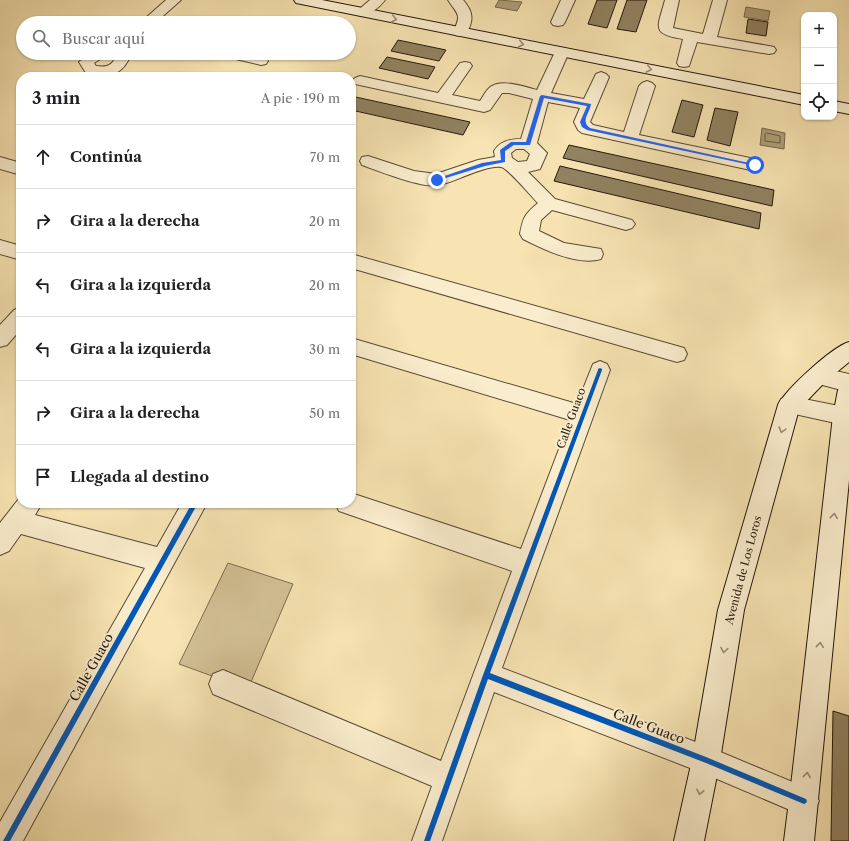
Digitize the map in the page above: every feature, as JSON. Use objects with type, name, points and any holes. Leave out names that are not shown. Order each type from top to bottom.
[{"type":"street","points":[[155,16],[174,0]]},
{"type":"street","points":[[301,0],[370,4],[463,26],[562,52],[767,85],[801,99]]},
{"type":"street","points":[[455,0],[465,13],[463,26]]},
{"type":"street","points":[[558,22],[568,0]]},
{"type":"street","points":[[672,0],[665,26],[666,30],[671,33],[690,42],[709,39],[769,50]]},
{"type":"street","points":[[709,39],[720,0]]},
{"type":"street","points":[[463,26],[722,70]]},
{"type":"street","points":[[684,63],[690,42]]},
{"type":"street","points":[[528,144],[542,96],[562,52]]},
{"type":"street","points":[[89,60],[86,62],[91,70],[100,72]]},
{"type":"street","points":[[110,72],[118,66],[121,60]]},
{"type":"street","points":[[257,60],[261,61]]},
{"type":"street","points":[[442,98],[465,66]]},
{"type":"street","points":[[601,77],[582,122],[588,129],[755,165]]},
{"type":"street","points":[[360,81],[484,108],[498,89],[509,88],[589,105]]},
{"type":"street","points":[[630,138],[647,86]]},
{"type":"street","points":[[837,107],[849,109]]},
{"type":"street","points":[[368,161],[412,176],[437,180],[484,164],[510,165],[534,165],[539,152],[528,144],[512,144],[502,151],[510,165],[549,203],[626,224]]},
{"type":"street","points":[[0,163],[16,168]]},
{"type":"street","points":[[549,203],[532,218],[529,234],[561,249],[594,254]]},
{"type":"street","points":[[0,247],[16,252]]},
{"type":"street","points":[[356,261],[677,354]]},
{"type":"street","points":[[0,338],[16,320]]},
{"type":"street","name":"Calle Guaco","points":[[356,347],[583,415]]},
{"type":"street","name":"Avenida de Los Loros","points":[[849,349],[849,360]]},
{"type":"street","name":"Avenida de Los Loros","points":[[689,841],[706,760],[731,610],[789,405],[818,376],[849,349]]},
{"type":"street","name":"Calle Guaco","points":[[427,841],[486,675],[600,370]]},
{"type":"street","points":[[818,376],[849,383]]},
{"type":"street","points":[[799,841],[849,390]]},
{"type":"street","points":[[789,405],[846,417]]},
{"type":"street","points":[[356,506],[528,564]]},
{"type":"street","name":"Calle Guaco","points":[[6,841],[193,508]]},
{"type":"street","points":[[0,543],[23,512],[163,561]]},
{"type":"street","name":"Calle Guaco","points":[[486,675],[706,760],[804,801]]},
{"type":"street","points":[[223,684],[450,779]]},
{"type":"shaded area","points":[[228,563],[293,584],[248,689],[179,664]]},
{"type":"water","points":[[499,0],[522,2],[517,11],[495,7]]},
{"type":"water","points":[[746,7],[770,11],[768,21],[744,17]]},
{"type":"water","points":[[762,128],[785,133],[784,149],[760,145]]},
{"type":"building","points":[[597,0],[617,0],[607,28],[588,24]]},
{"type":"building","points":[[627,0],[647,0],[636,32],[617,29]]},
{"type":"building","points":[[748,19],[768,22],[766,36],[746,33]]},
{"type":"building","points":[[398,40],[446,50],[439,61],[391,51]]},
{"type":"building","points":[[387,57],[435,67],[428,79],[379,68]]},
{"type":"building","points":[[356,97],[470,122],[463,135],[356,111]]},
{"type":"building","points":[[682,100],[703,105],[694,137],[672,132]]},
{"type":"building","points":[[715,108],[738,112],[730,146],[707,140]]},
{"type":"building","points":[[569,145],[774,190],[772,206],[563,158]]},
{"type":"building","points":[[560,166],[761,213],[759,229],[554,181]]},
{"type":"building","points":[[833,711],[849,716],[849,841],[831,841]]},
{"type":"cycle path","points":[[427,841],[486,675],[600,370]]},
{"type":"cycle path","points":[[6,841],[192,508]]},
{"type":"cycle path","points":[[486,675],[706,760],[804,801]]},
{"type":"route","points":[[437,180],[484,164],[504,161],[502,151],[512,144],[528,144],[542,96],[589,105],[582,122],[588,129],[755,165]]}]
